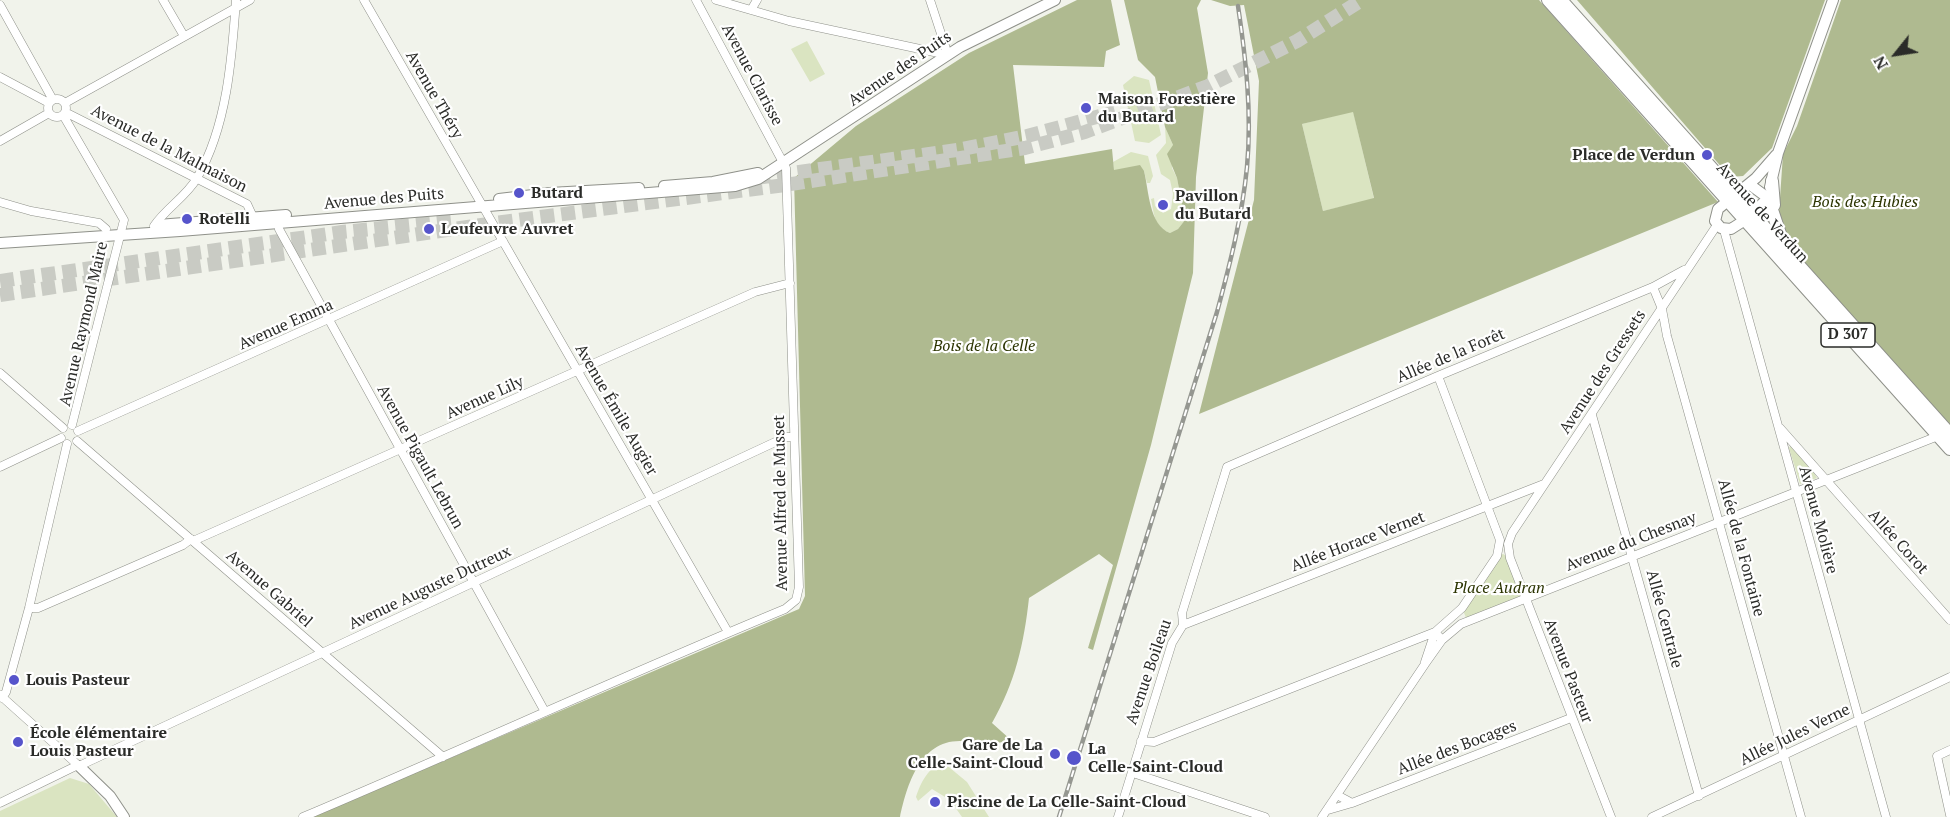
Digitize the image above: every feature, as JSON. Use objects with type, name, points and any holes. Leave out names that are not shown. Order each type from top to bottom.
[{"type":"main road","name":"Avenue de Verdun","points":[[1548,0],[1731,197],[1944,435]]},
{"type":"main road","name":"Avenue de Verdun","points":[[1561,0],[1731,197]]},
{"type":"main road","points":[[1772,181],[1775,222]]},
{"type":"main road","points":[[1768,198],[1787,252]]},
{"type":"main road","name":"Avenue de Verdun","points":[[1749,217],[1787,252],[1944,435],[1950,449]]},
{"type":"street","points":[[163,0],[184,36]]},
{"type":"street","points":[[65,103],[236,4],[250,0]]},
{"type":"street","name":"Avenue Théry","points":[[364,0],[470,186],[483,204]]},
{"type":"street","name":"Avenue Clarisse","points":[[696,0],[784,163]]},
{"type":"street","points":[[716,0],[948,55]]},
{"type":"street","points":[[751,10],[757,0]]},
{"type":"street","points":[[930,0],[948,55]]},
{"type":"street","name":"Avenue des Puits","points":[[0,243],[119,231],[714,189],[750,182],[784,163],[974,39],[1055,0]]},
{"type":"street","points":[[1778,153],[1749,184],[1731,197],[1716,213],[1721,227],[1731,229],[1749,217],[1768,198],[1778,153],[1833,0]]},
{"type":"street","points":[[154,226],[197,179],[215,135],[229,64],[236,4]]},
{"type":"street","points":[[0,5],[51,101],[49,113]]},
{"type":"street","points":[[0,78],[51,101],[59,99],[65,103]]},
{"type":"street","points":[[65,103],[64,114],[124,220],[119,231]]},
{"type":"street","points":[[49,113],[55,117],[64,114]]},
{"type":"street","points":[[0,141],[49,113]]},
{"type":"street","name":"Avenue de la Malmaison","points":[[64,114],[247,204],[254,217]]},
{"type":"street","name":"Avenue Alfred de Musset","points":[[303,817],[544,711],[785,609],[796,600],[799,587],[787,172],[784,163]]},
{"type":"street","points":[[1749,184],[1768,198]]},
{"type":"street","points":[[0,202],[31,212],[99,223],[106,230]]},
{"type":"street","name":"Avenue Émile Augier","points":[[483,204],[728,632]]},
{"type":"street","name":"Avenue des Puits","points":[[0,236],[202,225],[254,217],[278,220]]},
{"type":"street","name":"Avenue Pigault Lebrun","points":[[278,220],[279,229],[544,711]]},
{"type":"street","name":"Avenue des Gressets","points":[[1512,533],[1592,415],[1643,333],[1662,309],[1684,270],[1721,227]]},
{"type":"street","name":"Avenue Molière","points":[[1721,227],[1779,427],[1886,817]]},
{"type":"street","name":"Avenue Raymond Maire","points":[[64,441],[119,231]]},
{"type":"street","name":"Avenue Emma","points":[[78,431],[503,241]]},
{"type":"street","name":"Allée de la Forêt","points":[[1227,467],[1653,287],[1684,270]]},
{"type":"street","name":"Avenue Lily","points":[[29,608],[38,608],[755,292],[790,283]]},
{"type":"street","name":"Allée de la Fontaine","points":[[1653,287],[1662,309],[1667,336],[1801,817]]},
{"type":"street","points":[[0,373],[67,426],[78,431],[77,441],[64,441],[0,467]]},
{"type":"street","points":[[1141,741],[1154,742],[1435,632],[1462,608],[1497,556],[1499,533],[1438,376]]},
{"type":"street","name":"Allée Centrale","points":[[1592,415],[1699,796]]},
{"type":"street","name":"Allée Corot","points":[[1779,427],[1950,620]]},
{"type":"street","name":"Avenue du Chesnay","points":[[1445,637],[1467,620],[1944,435]]},
{"type":"street","name":"Avenue Auguste Dutreux","points":[[0,803],[786,437],[794,436]]},
{"type":"street","points":[[64,441],[29,608],[6,692],[1,696],[110,796],[124,817]]},
{"type":"street","name":"Avenue Gabriel","points":[[77,441],[443,757]]},
{"type":"street","name":"Avenue Boileau","points":[[1118,817],[1173,638],[1183,625],[1182,614],[1227,467]]},
{"type":"street","name":"Allée Horace Vernet","points":[[1183,625],[1544,484]]},
{"type":"street","name":"Avenue Pasteur","points":[[1512,533],[1508,551],[1611,817]]},
{"type":"street","points":[[1462,608],[1467,620]]},
{"type":"street","points":[[1322,817],[1445,637],[1435,632]]},
{"type":"street","points":[[1425,664],[1435,632]]},
{"type":"street","name":"Allée Jules Verne","points":[[1652,817],[1950,677]]},
{"type":"street","name":"Allée des Bocages","points":[[1328,810],[1352,804],[1572,718]]},
{"type":"street","points":[[1950,750],[1937,756],[1947,787],[1950,815]]},
{"type":"street","points":[[1133,774],[1265,817]]},
{"type":"street","points":[[1337,795],[1352,804]]},
{"type":"green space","name":"Bois de la Celle","points":[[1077,0],[1111,0],[1120,45],[1106,51],[1104,67],[1013,65],[1025,164],[1112,149],[1114,170],[1140,165],[1144,171],[1154,215],[1163,229],[1170,233],[1178,229],[1185,220],[1177,178],[1167,154],[1173,145],[1165,127],[1155,77],[1138,60],[1124,0],[1201,0],[1197,8],[1208,73],[1196,177],[1193,273],[1151,445],[1093,650],[1088,648],[1113,565],[1099,554],[1029,598],[1017,663],[1007,693],[992,723],[1011,740],[992,743],[961,741],[935,748],[918,767],[907,791],[900,817],[312,817],[799,609],[805,596],[794,178],[856,126],[969,53]]},
{"type":"green space","points":[[1211,0],[1539,0],[1718,202],[1199,414],[1254,200],[1259,81],[1244,5],[1230,6]],"holes":[[[1353,112],[1374,198],[1323,211],[1302,124]]]},
{"type":"green space","points":[[1577,0],[1825,0],[1772,148],[1743,176],[1730,177]]},
{"type":"green space","name":"Bois des Hubies","points":[[1841,0],[1950,0],[1950,425],[1805,266],[1778,227],[1783,154],[1797,126]]},
{"type":"green space","points":[[807,41],[825,74],[810,82],[791,49]]},
{"type":"green space","points":[[1134,76],[1149,80],[1161,135],[1149,143],[1135,141],[1123,85]]},
{"type":"green space","points":[[1353,111],[1374,199],[1323,211],[1302,124]]},
{"type":"green space","points":[[1165,127],[1173,145],[1172,168],[1177,178],[1185,220],[1178,229],[1170,233],[1158,224],[1151,199],[1154,198],[1155,206],[1163,213],[1171,209],[1173,194],[1170,180],[1161,174],[1156,155],[1166,143]]},
{"type":"green space","points":[[1131,152],[1148,156],[1153,176],[1150,183],[1147,183],[1144,171],[1114,170],[1113,162]]},
{"type":"green space","points":[[1791,445],[1817,478],[1800,484],[1789,448]]},
{"type":"green space","name":"Place Audran","points":[[1503,554],[1510,558],[1526,598],[1467,620],[1462,608],[1497,556]]},
{"type":"green space","points":[[944,763],[967,782],[989,817],[962,817],[950,800],[932,789],[918,801],[916,797],[926,776],[934,767]]},
{"type":"green space","points":[[70,778],[89,784],[117,817],[0,817],[0,811]]},
{"type":"tunnel","points":[[0,295],[495,223],[785,185],[1025,148],[1085,132],[1208,86],[1297,41],[1362,0]]},
{"type":"tunnel","points":[[756,178],[957,150],[1027,136],[1115,112]]},
{"type":"tunnel","points":[[0,281],[342,232],[452,221]]},
{"type":"railway","points":[[1059,817],[1217,312],[1235,240],[1245,186],[1249,127],[1246,66],[1238,6]]},
{"type":"place","name":"Maison Forestière du Butard","points":[[1086,108]]},
{"type":"place","name":"Place de Verdun","points":[[1707,155]]},
{"type":"place","name":"Butard","points":[[519,193]]},
{"type":"place","name":"Pavillon du Butard","points":[[1163,205]]},
{"type":"place","name":"Rotelli","points":[[187,219]]},
{"type":"place","name":"Leufeuvre Auvret","points":[[429,229]]},
{"type":"place","name":"Louis Pasteur","points":[[14,680]]},
{"type":"place","name":"École élémentaire Louis Pasteur","points":[[18,742]]},
{"type":"place","name":"Gare de La Celle-Saint-Cloud","points":[[1055,754]]},
{"type":"place","name":"La Celle-Saint-Cloud","points":[[1074,758]]},
{"type":"place","name":"Piscine de La Celle-Saint-Cloud","points":[[935,802]]}]
